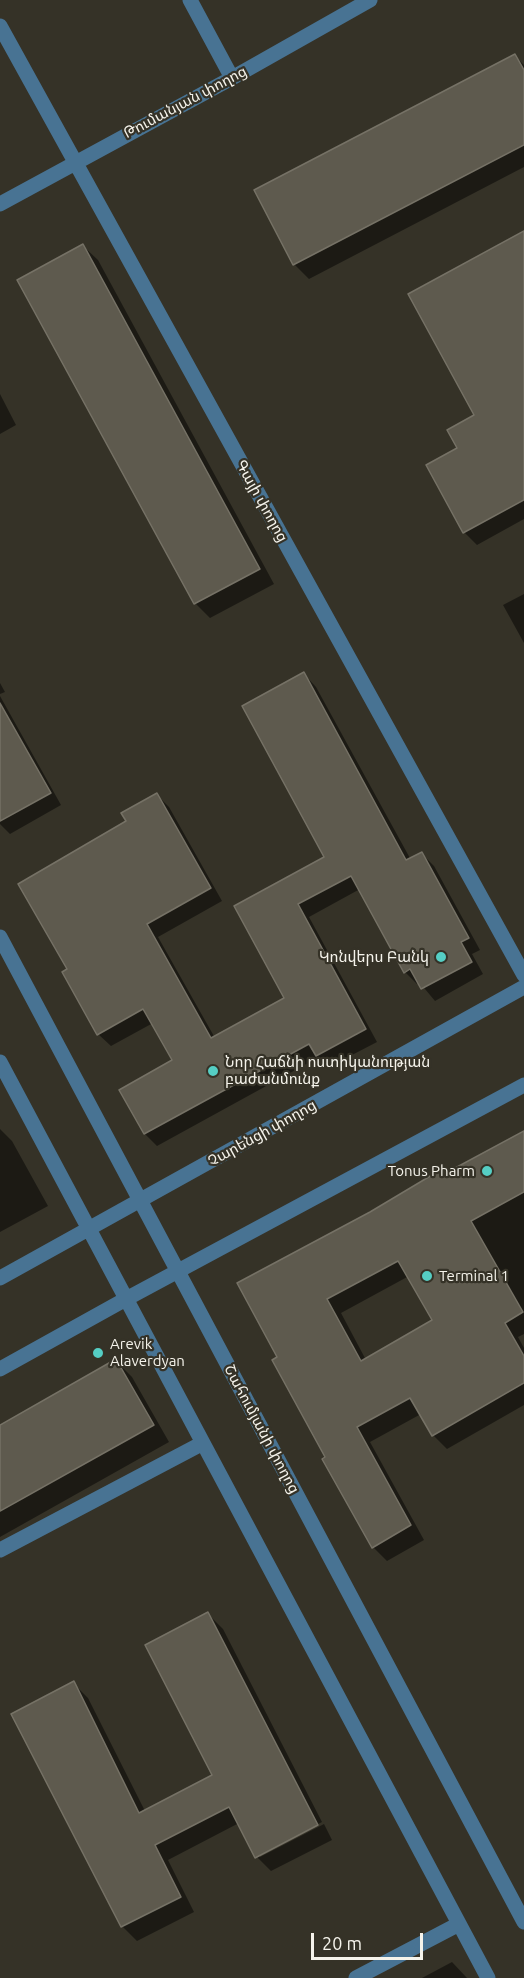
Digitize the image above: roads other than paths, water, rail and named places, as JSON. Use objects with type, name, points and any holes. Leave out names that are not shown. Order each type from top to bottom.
[{"type":"street","points":[[190,0],[232,78]]},
{"type":"street","name":"Թումանյան փողոց","points":[[0,204],[370,0]]},
{"type":"street","name":"Գայի փողոց","points":[[0,26],[524,975]]},
{"type":"street","name":"Շահումյանի փողոց","points":[[0,937],[524,1922]]},
{"type":"street","name":"Չարենցի փողոց","points":[[0,1278],[524,987]]},
{"type":"street","points":[[0,1062],[6,1088],[89,1229],[488,1978]]},
{"type":"street","points":[[0,1369],[524,1085]]},
{"type":"street","points":[[0,1550],[203,1443]]},
{"type":"street","points":[[356,1978],[459,1924]]},
{"type":"place","name":"Կոնվերս Բանկ","points":[[441,957]]},
{"type":"place","name":"Նոր Հաճնի ոստիկանության բաժանմունք","points":[[213,1071]]},
{"type":"place","name":"Tonus Pharm","points":[[487,1171]]},
{"type":"place","name":"Terminal 1","points":[[427,1276]]},
{"type":"place","name":"Arevik Alaverdyan","points":[[98,1353]]}]
